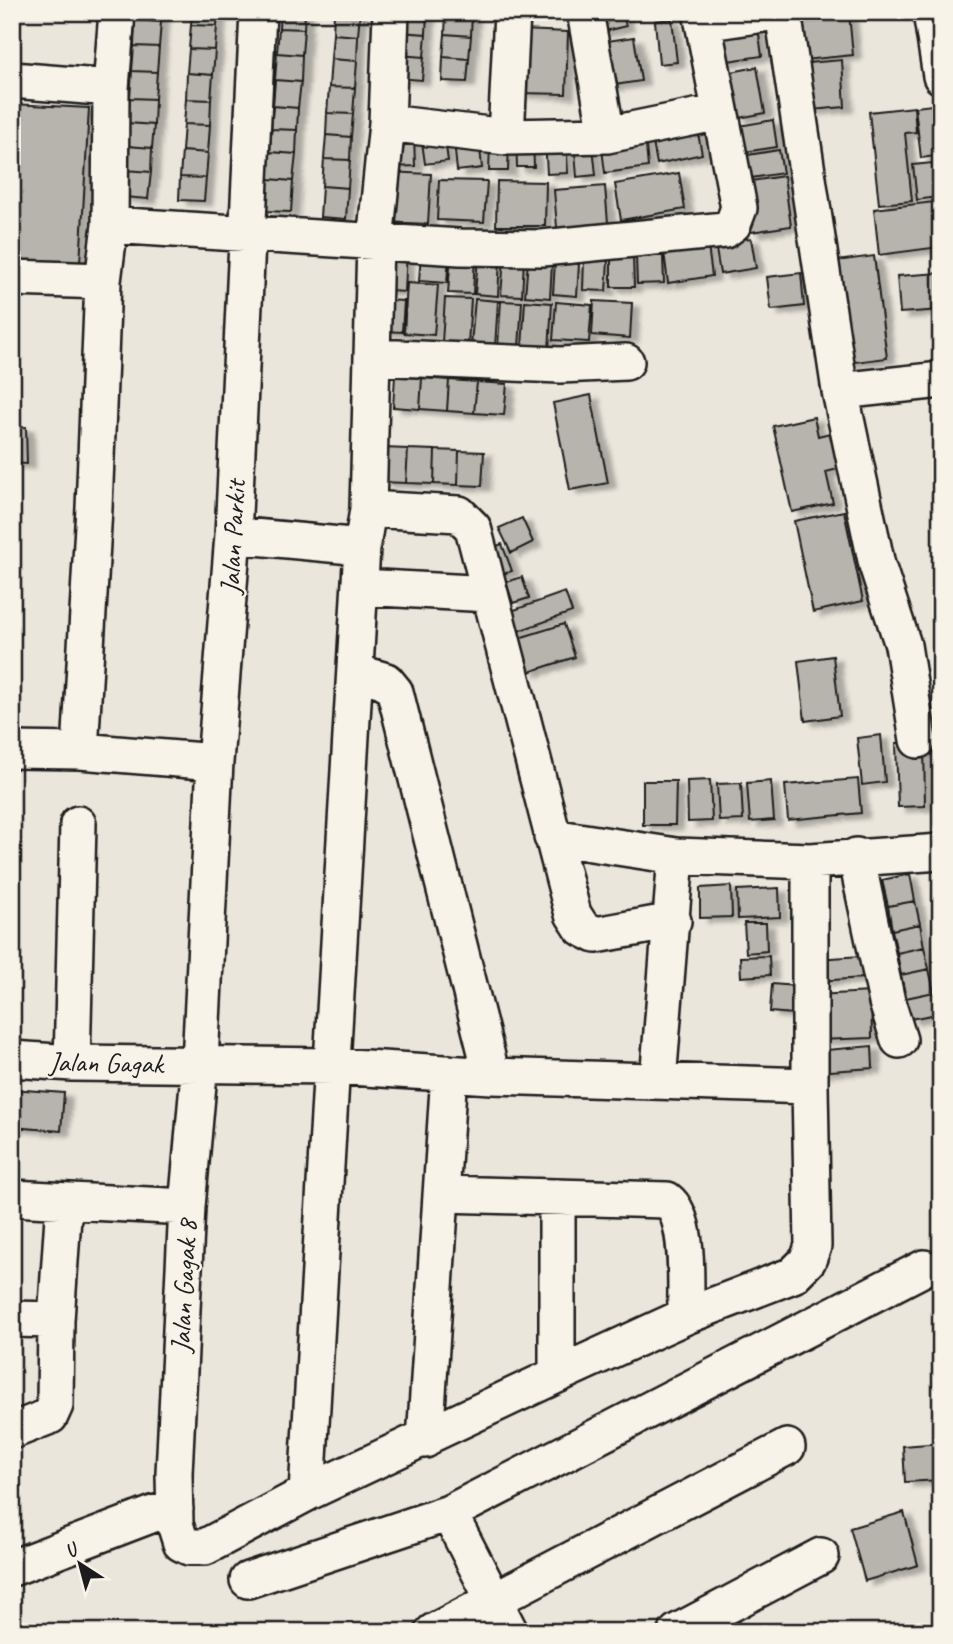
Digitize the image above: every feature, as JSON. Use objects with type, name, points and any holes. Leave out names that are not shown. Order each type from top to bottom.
[{"type":"street","points":[[80,751],[94,508],[103,281],[110,225],[111,88],[117,12]]},
{"type":"street","name":"Jalan Parkit","points":[[200,1062],[215,762],[233,536],[257,12]]},
{"type":"street","points":[[391,12],[387,123],[375,242],[368,509],[362,547],[334,1066],[307,1493],[686,1316],[793,1275],[808,1260],[813,1246],[810,861]]},
{"type":"street","points":[[506,137],[512,12]]},
{"type":"street","points":[[585,12],[607,135]]},
{"type":"street","points":[[110,225],[375,242],[542,248],[725,230],[733,224],[738,208],[702,18],[777,12]]},
{"type":"street","points":[[783,12],[841,391],[877,565],[903,645],[918,740]]},
{"type":"street","points":[[931,12],[941,76]]},
{"type":"street","points":[[12,80],[111,88]]},
{"type":"street","points":[[387,123],[506,137],[607,135],[720,112]]},
{"type":"street","points":[[12,278],[103,281]]},
{"type":"street","points":[[374,357],[560,365],[626,362]]},
{"type":"street","points":[[841,391],[941,380]]},
{"type":"street","points":[[368,509],[459,514],[466,518],[473,528],[552,837],[573,914],[582,928],[597,935],[673,921]]},
{"type":"street","points":[[233,536],[362,547]]},
{"type":"street","points":[[361,587],[490,594]]},
{"type":"street","points":[[356,672],[386,681],[395,692],[492,1076]]},
{"type":"street","points":[[12,750],[80,751],[215,762]]},
{"type":"street","points":[[72,1063],[78,824]]},
{"type":"street","points":[[552,837],[676,856],[810,861],[941,852]]},
{"type":"street","points":[[658,1082],[673,921],[676,856]]},
{"type":"street","points":[[856,856],[887,1002],[899,1040]]},
{"type":"street","name":"Jalan Gagak","points":[[12,1059],[72,1063],[200,1062],[334,1066],[492,1076],[810,1086]]},
{"type":"street","name":"Jalan Gagak 8","points":[[200,1062],[187,1207],[174,1474],[175,1524],[181,1543],[197,1548],[307,1493]]},
{"type":"street","points":[[425,1440],[449,1073]]},
{"type":"street","points":[[441,1194],[667,1200],[674,1205],[682,1223],[686,1316]]},
{"type":"street","points":[[557,1197],[557,1375]]},
{"type":"street","points":[[12,1198],[187,1207]]},
{"type":"street","points":[[12,1431],[50,1416],[54,1405],[56,1320],[64,1202]]},
{"type":"street","points":[[248,1580],[449,1513],[924,1268]]},
{"type":"street","points":[[12,1319],[56,1320]]},
{"type":"street","points":[[433,1632],[788,1447]]},
{"type":"street","points":[[12,1568],[156,1513],[175,1509]]},
{"type":"street","points":[[449,1513],[510,1632]]},
{"type":"street","points":[[677,1632],[821,1556]]},
{"type":"building","points":[[136,12],[162,12],[161,22],[135,20]]},
{"type":"building","points":[[192,12],[218,12],[217,26],[191,25]]},
{"type":"building","points":[[280,12],[305,12],[304,29],[279,28]]},
{"type":"building","points":[[334,12],[360,12],[358,36],[333,34]]},
{"type":"building","points":[[401,12],[427,12],[426,34],[400,32]]},
{"type":"building","points":[[446,12],[472,12],[471,36],[445,34]]},
{"type":"building","points":[[592,12],[622,12],[626,26],[597,33]]},
{"type":"building","points":[[849,14],[853,55],[804,60],[800,19]]},
{"type":"building","points":[[672,19],[677,62],[659,64],[655,21]]},
{"type":"building","points":[[135,20],[161,22],[159,47],[134,46]]},
{"type":"building","points":[[757,20],[762,56],[714,63],[710,27]]},
{"type":"building","points":[[191,25],[217,26],[215,50],[189,49]]},
{"type":"building","points":[[279,28],[304,29],[302,55],[277,53]]},
{"type":"building","points":[[522,30],[568,32],[566,94],[520,93]]},
{"type":"building","points":[[400,32],[426,34],[424,57],[398,55]]},
{"type":"building","points":[[333,34],[358,36],[357,61],[331,59]]},
{"type":"building","points":[[445,34],[471,36],[469,59],[443,57]]},
{"type":"building","points":[[634,37],[641,81],[608,86],[601,42]]},
{"type":"building","points":[[134,46],[159,47],[157,72],[132,71]]},
{"type":"building","points":[[189,49],[215,50],[213,75],[187,73]]},
{"type":"building","points":[[277,53],[302,55],[301,82],[275,80]]},
{"type":"building","points":[[398,55],[424,57],[422,80],[397,78]]},
{"type":"building","points":[[443,57],[469,59],[467,82],[442,81]]},
{"type":"building","points":[[331,59],[357,61],[355,88],[329,87]]},
{"type":"building","points":[[842,60],[845,107],[811,110],[807,63]]},
{"type":"building","points":[[757,67],[765,113],[739,118],[731,72]]},
{"type":"building","points":[[132,71],[157,72],[155,99],[130,98]]},
{"type":"building","points":[[187,73],[213,75],[211,100],[186,99]]},
{"type":"building","points":[[275,80],[301,82],[298,108],[273,106]]},
{"type":"building","points":[[329,87],[355,88],[353,114],[327,113]]},
{"type":"building","points":[[130,98],[155,99],[154,125],[128,123]]},
{"type":"building","points":[[186,99],[211,100],[210,125],[184,124]]},
{"type":"building","points":[[12,104],[89,108],[80,264],[12,261]]},
{"type":"building","points":[[940,104],[941,155],[921,158],[915,107]]},
{"type":"building","points":[[273,106],[298,108],[297,130],[271,129]]},
{"type":"building","points":[[914,107],[916,132],[905,133],[912,201],[879,204],[869,112]]},
{"type":"building","points":[[327,113],[353,114],[351,137],[326,135]]},
{"type":"building","points":[[695,118],[702,154],[657,164],[650,127]]},
{"type":"building","points":[[773,120],[777,147],[737,153],[733,127]]},
{"type":"building","points":[[128,123],[154,125],[152,148],[127,146]]},
{"type":"building","points":[[184,124],[210,125],[208,153],[182,151]]},
{"type":"building","points":[[271,129],[297,130],[296,154],[270,152]]},
{"type":"building","points":[[444,132],[448,161],[425,164],[421,135]]},
{"type":"building","points":[[414,134],[415,166],[390,167],[389,135]]},
{"type":"building","points":[[326,135],[351,137],[350,160],[324,159]]},
{"type":"building","points":[[645,136],[648,167],[605,173],[601,141]]},
{"type":"building","points":[[592,137],[596,175],[577,177],[574,139]]},
{"type":"building","points":[[479,138],[482,168],[457,171],[454,141]]},
{"type":"building","points":[[516,138],[533,138],[534,167],[517,167]]},
{"type":"building","points":[[566,138],[568,173],[547,174],[545,140]]},
{"type":"building","points":[[490,141],[509,142],[508,171],[489,171]]},
{"type":"building","points":[[127,146],[152,148],[151,172],[125,170]]},
{"type":"building","points":[[779,150],[783,173],[738,180],[735,157]]},
{"type":"building","points":[[182,151],[208,153],[206,178],[180,177]]},
{"type":"building","points":[[270,152],[296,154],[293,181],[268,179]]},
{"type":"building","points":[[324,159],[350,160],[348,188],[322,186]]},
{"type":"building","points":[[932,163],[936,197],[917,200],[913,165]]},
{"type":"building","points":[[125,170],[151,172],[148,199],[123,197]]},
{"type":"building","points":[[387,172],[431,174],[428,224],[385,222]]},
{"type":"building","points":[[679,173],[685,209],[621,220],[615,184]]},
{"type":"building","points":[[784,176],[791,226],[751,232],[745,182]]},
{"type":"building","points":[[180,177],[206,178],[204,201],[179,200]]},
{"type":"building","points":[[268,179],[293,181],[291,212],[266,211]]},
{"type":"building","points":[[439,180],[487,181],[484,222],[437,220]]},
{"type":"building","points":[[497,181],[546,182],[545,226],[496,226]]},
{"type":"building","points":[[322,186],[348,188],[346,219],[320,217]]},
{"type":"building","points":[[605,186],[608,223],[557,228],[554,190]]},
{"type":"building","points":[[934,202],[940,247],[879,255],[874,209]]},
{"type":"building","points":[[751,238],[756,268],[720,274],[715,243]]},
{"type":"building","points":[[708,246],[712,276],[668,283],[664,252]]},
{"type":"building","points":[[378,247],[407,249],[405,292],[376,290]]},
{"type":"building","points":[[421,253],[449,255],[447,283],[419,281]]},
{"type":"building","points":[[451,254],[475,256],[473,294],[448,293]]},
{"type":"building","points":[[611,256],[633,256],[634,287],[611,287]]},
{"type":"building","points":[[636,256],[663,256],[664,283],[637,284]]},
{"type":"building","points":[[874,256],[887,358],[848,363],[836,261]]},
{"type":"building","points":[[478,257],[500,259],[498,296],[475,294]]},
{"type":"building","points":[[504,259],[524,260],[522,296],[501,295]]},
{"type":"building","points":[[584,259],[608,261],[606,291],[583,290]]},
{"type":"building","points":[[528,261],[552,263],[550,298],[525,296]]},
{"type":"building","points":[[555,262],[579,264],[577,296],[553,294]]},
{"type":"building","points":[[801,273],[804,306],[771,310],[767,277]]},
{"type":"building","points":[[940,273],[941,310],[900,313],[897,276]]},
{"type":"building","points":[[407,283],[438,285],[434,335],[404,333]]},
{"type":"building","points":[[445,298],[471,299],[468,344],[442,342]]},
{"type":"building","points":[[475,299],[498,301],[495,347],[471,345]]},
{"type":"building","points":[[386,300],[404,301],[402,332],[384,331]]},
{"type":"building","points":[[501,301],[522,302],[519,347],[498,346]]},
{"type":"building","points":[[525,301],[552,303],[549,350],[522,348]]},
{"type":"building","points":[[594,301],[632,303],[630,338],[592,335]]},
{"type":"building","points":[[556,302],[592,305],[589,342],[553,340]]},
{"type":"building","points":[[395,376],[422,378],[420,409],[393,407]]},
{"type":"building","points":[[422,378],[449,380],[447,411],[420,409]]},
{"type":"building","points":[[449,380],[477,382],[474,413],[447,411]]},
{"type":"building","points":[[477,382],[507,384],[504,415],[474,413]]},
{"type":"building","points":[[591,395],[608,483],[570,490],[553,403]]},
{"type":"building","points":[[814,417],[818,436],[834,432],[842,468],[826,472],[833,503],[792,512],[773,426]]},
{"type":"building","points":[[26,427],[27,464],[12,463],[12,428]]},
{"type":"building","points":[[383,448],[408,449],[406,483],[381,482]]},
{"type":"building","points":[[408,449],[435,450],[434,484],[406,483]]},
{"type":"building","points":[[435,450],[459,451],[458,485],[434,484]]},
{"type":"building","points":[[459,451],[484,452],[482,486],[458,485]]},
{"type":"building","points":[[844,511],[863,601],[813,612],[794,521]]},
{"type":"building","points":[[522,518],[533,542],[511,553],[499,528]]},
{"type":"building","points":[[502,544],[512,571],[489,579],[480,552]]},
{"type":"building","points":[[522,577],[529,598],[513,603],[506,582]]},
{"type":"building","points":[[565,592],[572,612],[507,635],[500,615]]},
{"type":"building","points":[[564,624],[575,657],[529,672],[519,638]]},
{"type":"building","points":[[833,656],[840,716],[805,721],[798,661]]},
{"type":"building","points":[[881,735],[885,782],[862,785],[857,738]]},
{"type":"building","points":[[924,742],[925,806],[898,807],[896,743]]},
{"type":"building","points":[[858,779],[861,813],[788,820],[785,785]]},
{"type":"building","points":[[710,780],[712,821],[688,822],[687,781]]},
{"type":"building","points":[[643,781],[676,781],[675,825],[643,825]]},
{"type":"building","points":[[771,781],[774,820],[750,822],[747,783]]},
{"type":"building","points":[[741,783],[743,820],[719,821],[717,784]]},
{"type":"building","points":[[910,874],[915,901],[888,906],[882,880]]},
{"type":"building","points":[[731,886],[732,917],[700,918],[700,888]]},
{"type":"building","points":[[779,888],[780,917],[738,919],[737,890]]},
{"type":"building","points":[[915,901],[920,924],[892,930],[888,906]]},
{"type":"building","points":[[744,923],[766,923],[767,951],[746,953]]},
{"type":"building","points":[[920,924],[924,947],[897,953],[892,930]]},
{"type":"building","points":[[924,947],[929,969],[901,975],[897,953]]},
{"type":"building","points":[[769,956],[770,975],[741,977],[740,957]]},
{"type":"building","points":[[862,956],[864,978],[817,981],[816,959]]},
{"type":"building","points":[[929,969],[934,992],[906,998],[901,975]]},
{"type":"building","points":[[772,984],[796,986],[793,1014],[770,1012]]},
{"type":"building","points":[[871,992],[872,1038],[818,1040],[816,995]]},
{"type":"building","points":[[934,992],[937,1014],[910,1019],[906,998]]},
{"type":"building","points":[[872,1046],[873,1068],[816,1072],[815,1051]]},
{"type":"building","points":[[12,1089],[64,1093],[61,1131],[12,1127]]},
{"type":"building","points":[[941,1443],[941,1480],[905,1482],[903,1446]]},
{"type":"building","points":[[904,1512],[918,1565],[865,1581],[850,1528]]}]
